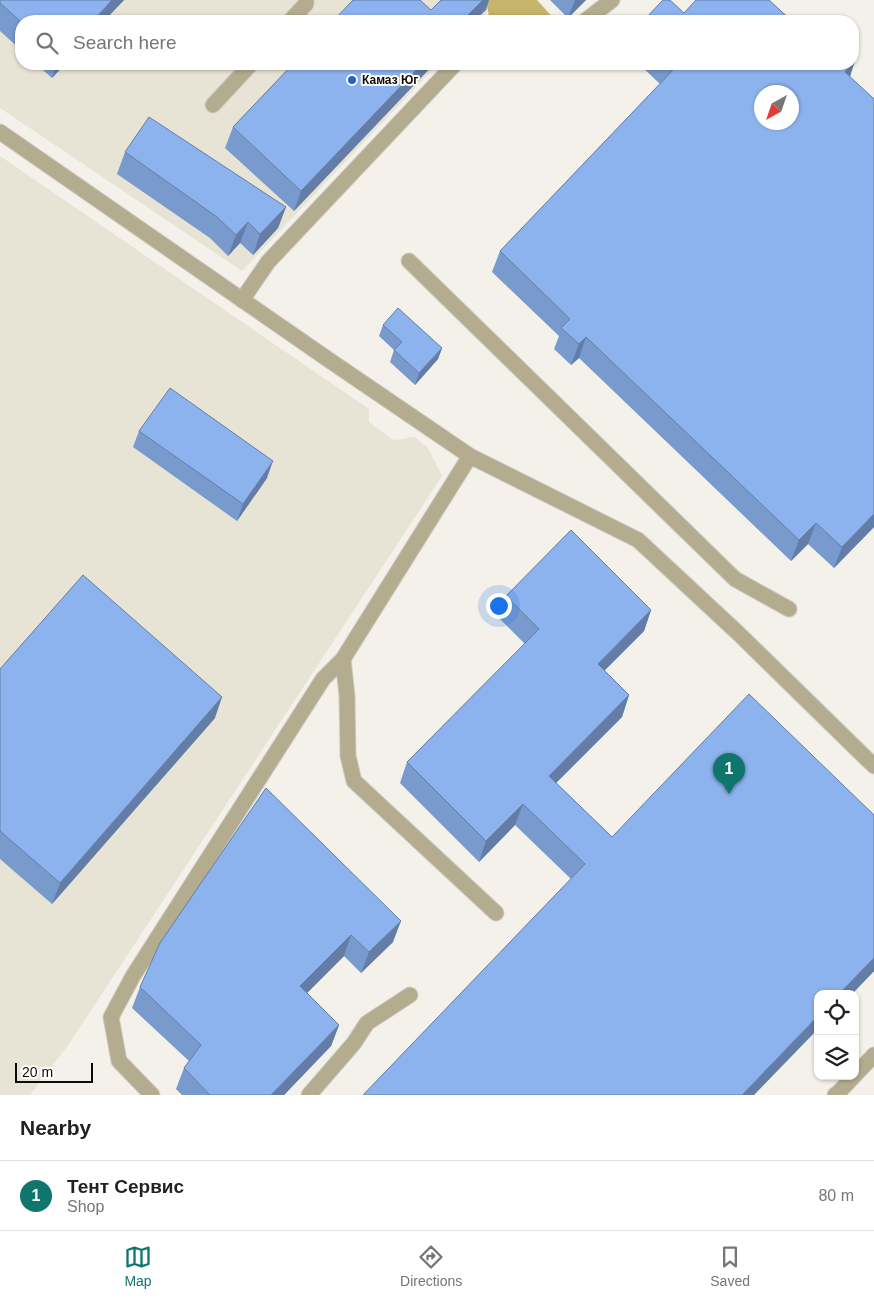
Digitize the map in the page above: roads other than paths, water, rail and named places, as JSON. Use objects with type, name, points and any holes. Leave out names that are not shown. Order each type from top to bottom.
[{"type":"lane","points":[[296,15],[306,4],[306,0]]},
{"type":"lane","points":[[593,15],[612,0]]},
{"type":"lane","points":[[213,105],[245,70]]},
{"type":"lane","points":[[242,300],[268,262],[449,70]]},
{"type":"lane","points":[[0,132],[470,456],[638,540],[739,634],[874,766]]},
{"type":"lane","points":[[409,261],[736,579],[789,609]]},
{"type":"lane","points":[[152,1095],[119,1061],[110,1017],[133,976],[323,679],[343,660],[470,456]]},
{"type":"lane","points":[[343,660],[347,696],[348,756],[354,780],[496,913]]},
{"type":"lane","points":[[309,1095],[354,1043],[367,1023],[410,994]]},
{"type":"lane","points":[[859,1072],[874,1055]]},
{"type":"lane","points":[[835,1095],[851,1080]]},
{"type":"place","name":"Камаз Юг","points":[[352,80]]},
{"type":"place","name":"Тент Сервис","points":[[729,794]]}]
